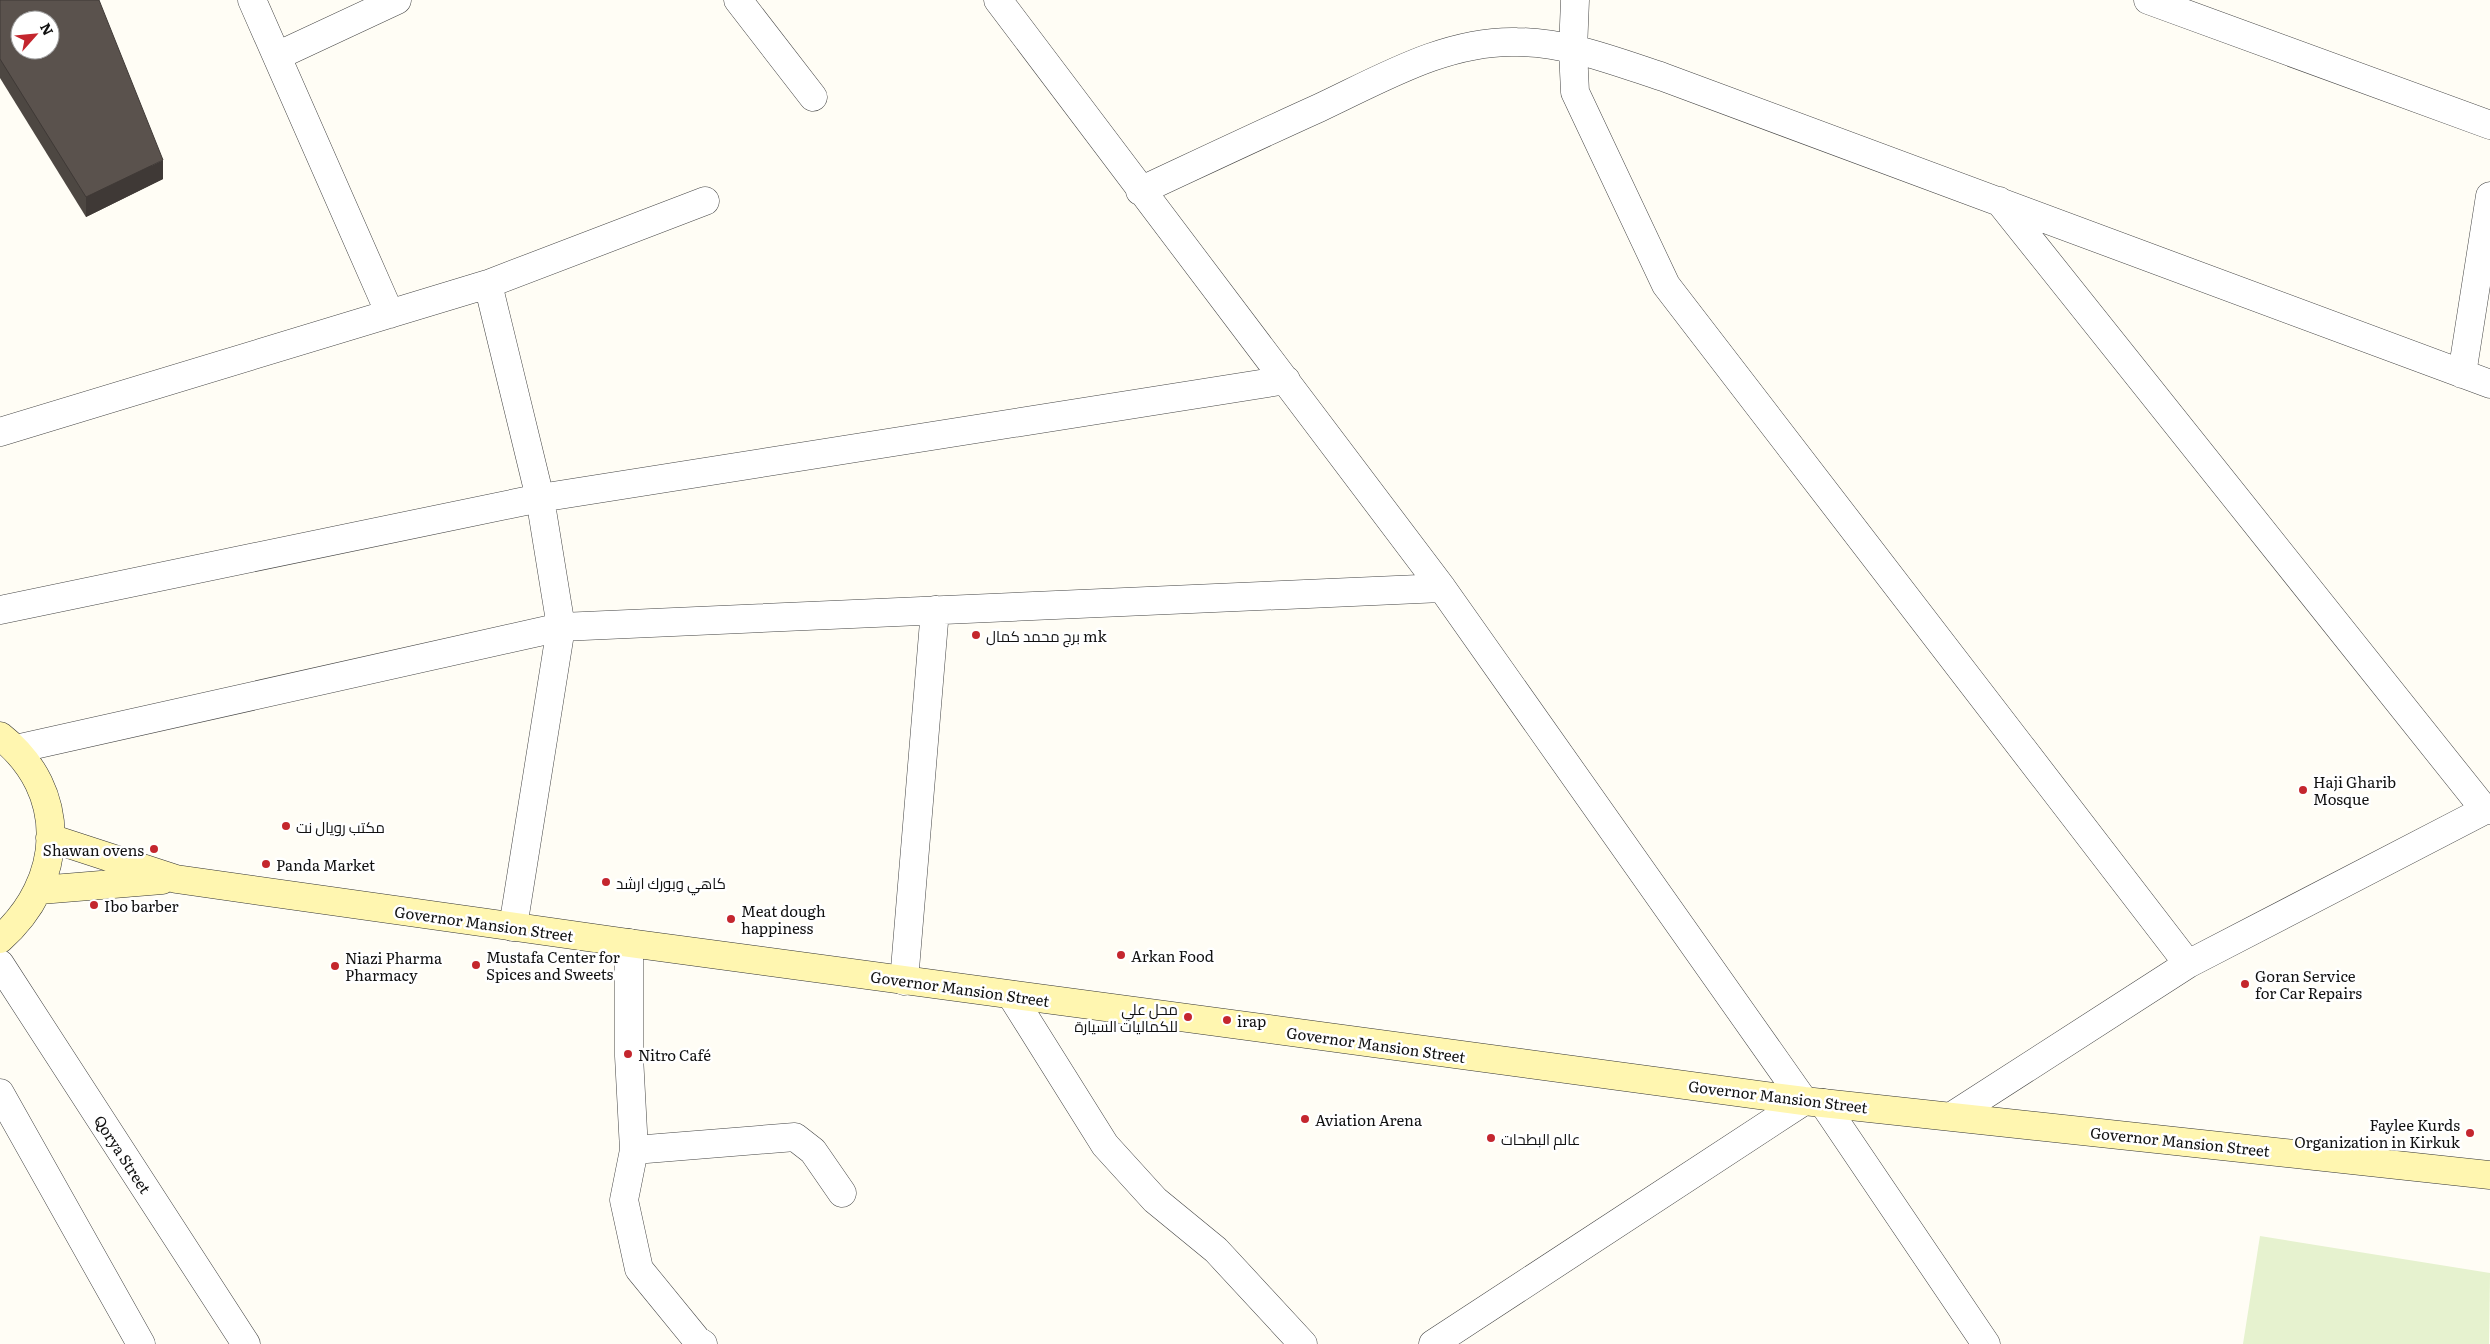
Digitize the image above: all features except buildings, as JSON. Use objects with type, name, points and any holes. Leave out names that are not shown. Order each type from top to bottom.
[{"type":"main road","points":[[0,939],[19,922],[40,890],[48,864],[50,838],[47,806],[35,776],[8,743]]},
{"type":"main road","points":[[50,838],[176,879]]},
{"type":"main road","name":"Governor Mansion Street","points":[[176,879],[904,981],[1814,1102],[2490,1175]]},
{"type":"main road","points":[[40,890],[176,879]]},
{"type":"street","points":[[252,0],[390,314]]},
{"type":"street","points":[[277,56],[396,0]]},
{"type":"street","points":[[738,0],[813,97]]},
{"type":"street","points":[[998,0],[1442,588],[1814,1102],[1986,1344]]},
{"type":"street","points":[[1575,0],[1574,92],[1666,285],[2188,964]]},
{"type":"street","points":[[2148,0],[2490,124]]},
{"type":"street","points":[[1140,190],[1404,68],[1451,50],[1484,43],[1518,42],[1573,50],[1664,77],[2490,384]]},
{"type":"street","points":[[2462,374],[2490,196]]},
{"type":"street","points":[[0,432],[488,284],[705,201]]},
{"type":"street","points":[[1952,1116],[2188,964],[2488,810],[1999,201]]},
{"type":"street","points":[[488,284],[540,498],[562,627],[513,927]]},
{"type":"street","points":[[0,610],[540,498],[1286,380]]},
{"type":"street","points":[[8,743],[562,627],[1442,588]]},
{"type":"street","points":[[904,981],[935,610]]},
{"type":"street","points":[[629,943],[629,1056],[634,1150],[624,1200],[639,1269],[697,1343]]},
{"type":"street","name":"Qorya Street","points":[[0,964],[246,1344]]},
{"type":"street","points":[[1011,995],[1105,1145],[1155,1200],[1216,1250],[1303,1344]]},
{"type":"street","points":[[0,1093],[142,1344]]},
{"type":"street","points":[[1433,1344],[1814,1102]]},
{"type":"street","points":[[634,1150],[795,1137],[813,1151],[842,1192]]},
{"type":"green space","points":[[2260,1236],[2490,1273],[2489,1344],[2243,1344]]},
{"type":"place","name":"برج محمد كمال mk","points":[[976,635]]},
{"type":"place","name":"Haji Gharib Mosque","points":[[2303,790]]},
{"type":"place","name":"مكتب رويال نت","points":[[286,826]]},
{"type":"place","name":"Shawan ovens","points":[[154,849]]},
{"type":"place","name":"Panda Market","points":[[266,864]]},
{"type":"place","name":"كاهي وبورك ارشد","points":[[606,882]]},
{"type":"place","name":"Ibo barber","points":[[94,905]]},
{"type":"place","name":"Meat dough happiness","points":[[731,919]]},
{"type":"place","name":"Arkan Food","points":[[1121,955]]},
{"type":"place","name":"Mustafa Center for Spices and Sweets","points":[[476,965]]},
{"type":"place","name":"Niazi Pharma Pharmacy","points":[[335,966]]},
{"type":"place","name":"Goran Service for Car Repairs","points":[[2245,984]]},
{"type":"place","name":"محل علي للكماليات السيارة","points":[[1188,1017]]},
{"type":"place","name":"irap","points":[[1227,1020]]},
{"type":"place","name":"Nitro Café","points":[[628,1054]]},
{"type":"place","name":"Aviation Arena","points":[[1305,1119]]},
{"type":"place","name":"Faylee Kurds Organization in Kirkuk","points":[[2470,1133]]},
{"type":"place","name":"عالم البطحات","points":[[1491,1138]]}]
